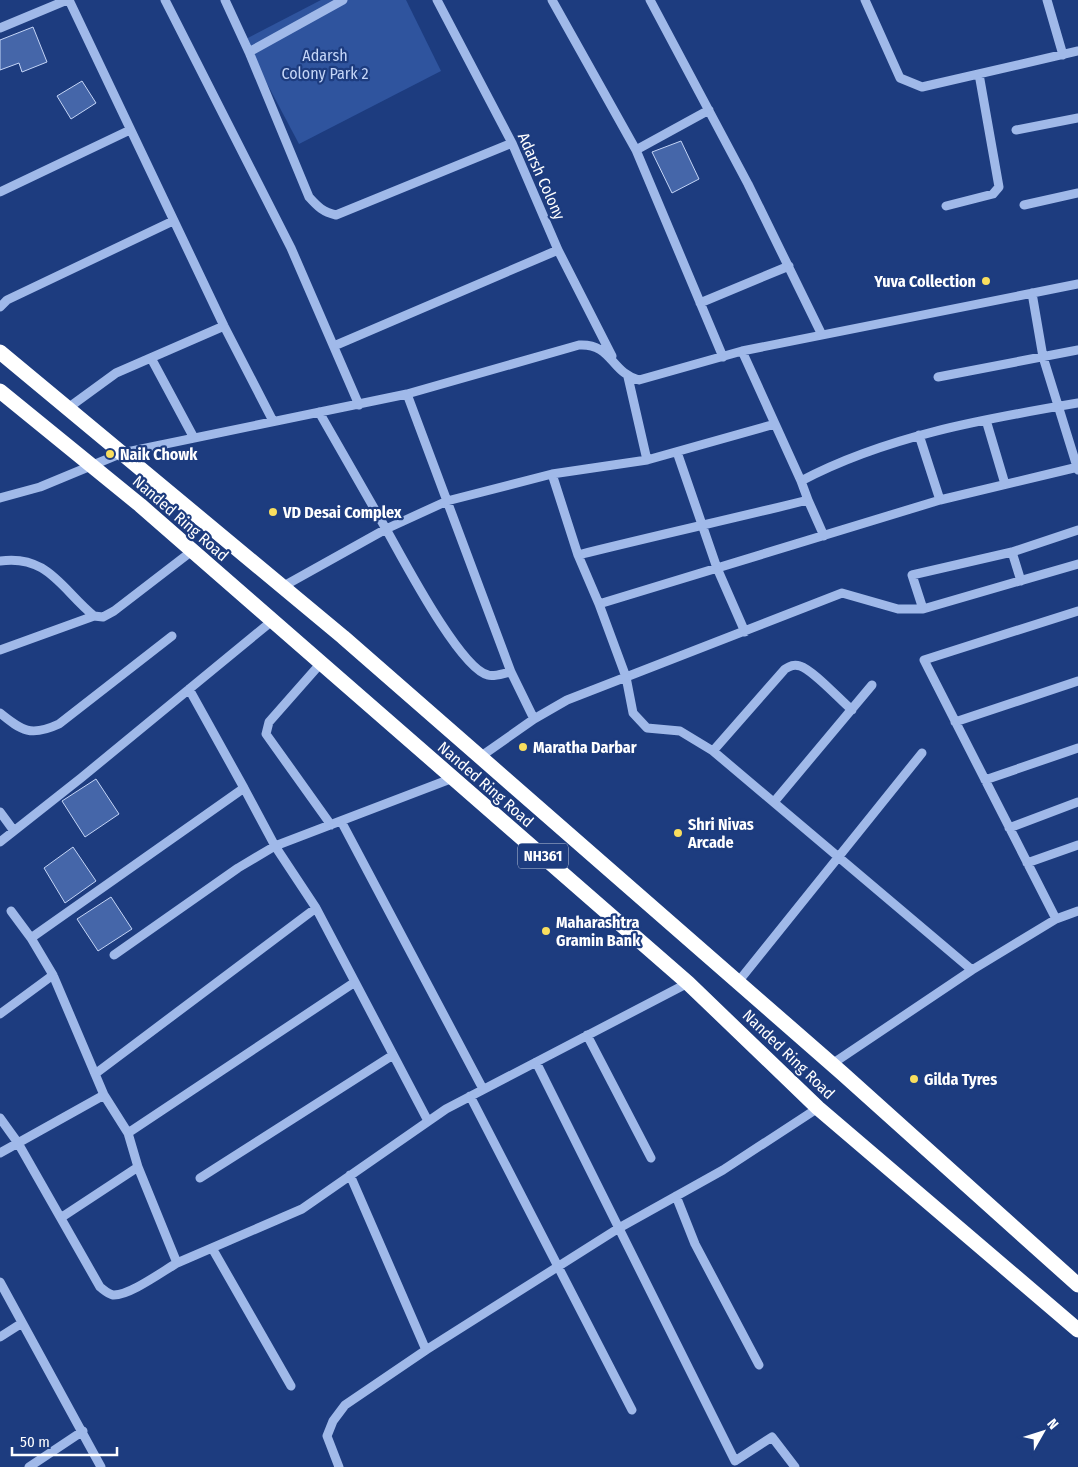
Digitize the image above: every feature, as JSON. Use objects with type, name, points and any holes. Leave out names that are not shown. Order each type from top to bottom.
[{"type":"highway","name":"NH361","points":[[0,352],[282,587],[480,757],[832,1064],[1078,1285]]},
{"type":"highway","name":"Nanded Ring Road","points":[[0,391],[192,551],[454,778],[688,983],[818,1108],[1078,1330]]},
{"type":"street","points":[[0,28],[68,0],[224,326],[273,421]]},
{"type":"street","points":[[165,0],[291,248],[359,405]]},
{"type":"street","points":[[225,0],[249,52],[309,197],[326,213],[336,215],[512,143]]},
{"type":"street","points":[[249,52],[343,0]]},
{"type":"street","name":"Adarsh Colony","points":[[437,0],[512,143],[558,250],[617,366]]},
{"type":"street","points":[[552,0],[636,150],[723,357]]},
{"type":"street","points":[[650,0],[709,110],[822,334]]},
{"type":"street","points":[[865,0],[900,78],[922,87],[1078,51]]},
{"type":"street","points":[[1047,0],[1063,55]]},
{"type":"street","points":[[946,206],[992,194],[999,187],[979,74]]},
{"type":"street","points":[[636,150],[709,110]]},
{"type":"street","points":[[1016,130],[1078,118]]},
{"type":"street","points":[[0,192],[130,130]]},
{"type":"street","points":[[1024,205],[1078,193]]},
{"type":"street","points":[[0,308],[7,300],[173,220]]},
{"type":"street","points":[[334,346],[558,250]]},
{"type":"street","points":[[700,303],[788,266]]},
{"type":"street","points":[[0,498],[40,487],[122,454],[407,394],[579,345],[592,344],[628,377],[639,380],[742,351],[1078,284]]},
{"type":"street","points":[[599,604],[940,500],[1078,468],[1056,406],[1043,357],[1032,293]]},
{"type":"street","points":[[68,408],[116,373],[224,326]]},
{"type":"street","points":[[938,377],[1078,350]]},
{"type":"street","points":[[742,351],[824,536]]},
{"type":"street","points":[[151,358],[194,438]]},
{"type":"street","points":[[628,377],[647,460]]},
{"type":"street","points":[[407,394],[511,672],[534,719]]},
{"type":"street","points":[[801,481],[834,464],[919,435],[1078,403]]},
{"type":"street","points":[[319,412],[428,601],[468,661],[479,671],[489,676],[511,672]]},
{"type":"street","points":[[986,420],[1005,484]]},
{"type":"street","points":[[282,587],[386,529],[447,501],[552,474],[647,460],[775,424]]},
{"type":"street","points":[[919,435],[940,500]]},
{"type":"street","points":[[677,452],[717,568],[745,632]]},
{"type":"street","points":[[552,474],[578,555],[599,604],[626,677],[633,712],[640,722],[655,730],[680,731],[713,750],[972,970]]},
{"type":"street","points":[[578,555],[808,500]]},
{"type":"street","points":[[923,609],[912,575],[1012,552],[1078,530]]},
{"type":"street","points":[[0,650],[94,616],[103,617],[114,611],[192,551]]},
{"type":"street","points":[[1012,552],[1021,581]]},
{"type":"street","points":[[0,561],[21,560],[34,562],[50,573],[94,616]]},
{"type":"street","points":[[480,757],[534,719],[567,700],[842,593],[898,608],[923,609],[1078,564]]},
{"type":"street","points":[[1056,919],[924,660],[1078,611]]},
{"type":"street","points":[[0,842],[272,621]]},
{"type":"street","points":[[0,713],[14,724],[30,732],[44,731],[59,724],[172,636]]},
{"type":"street","points":[[321,664],[269,722],[266,734],[331,825]]},
{"type":"street","points":[[713,750],[785,669],[792,665],[800,666],[808,671],[852,710]]},
{"type":"street","points":[[955,722],[1078,681]]},
{"type":"street","points":[[774,802],[872,685]]},
{"type":"street","points":[[189,690],[275,846],[316,908],[428,1121]]},
{"type":"street","points":[[985,780],[1078,748]]},
{"type":"street","points":[[738,982],[922,753]]},
{"type":"street","points":[[114,956],[238,868],[275,846],[454,778]]},
{"type":"street","points":[[31,938],[244,788]]},
{"type":"street","points":[[1010,828],[1078,802]]},
{"type":"street","points":[[0,812],[14,831]]},
{"type":"street","points":[[342,821],[483,1089]]},
{"type":"street","points":[[1027,862],[1078,845]]},
{"type":"street","points":[[95,1074],[316,908]]},
{"type":"street","points":[[11,911],[31,938],[53,975],[104,1095],[128,1133],[138,1168],[177,1263]]},
{"type":"street","points":[[832,1064],[972,970],[1056,919],[1078,911]]},
{"type":"street","points":[[0,1014],[53,975]]},
{"type":"street","points":[[128,1133],[355,982]]},
{"type":"street","points":[[0,1118],[18,1143],[62,1217],[100,1287],[108,1293],[115,1295],[125,1293],[177,1263],[302,1209],[428,1121],[470,1096],[688,983]]},
{"type":"street","points":[[587,1035],[651,1158]]},
{"type":"street","points":[[200,1178],[393,1055]]},
{"type":"street","points":[[536,1062],[735,1460],[772,1437],[795,1467]]},
{"type":"street","points":[[0,1153],[104,1095]]},
{"type":"street","points":[[470,1096],[632,1410]]},
{"type":"street","points":[[339,1467],[327,1436],[333,1421],[345,1405],[426,1350],[558,1266],[619,1228],[723,1170],[818,1108]]},
{"type":"street","points":[[62,1217],[138,1168]]},
{"type":"street","points":[[350,1175],[426,1350]]},
{"type":"street","points":[[676,1196],[694,1244],[759,1365]]},
{"type":"street","points":[[212,1248],[291,1386]]},
{"type":"street","points":[[0,1282],[101,1467]]},
{"type":"street","points":[[0,1336],[22,1323]]},
{"type":"street","points":[[29,1467],[83,1431]]},
{"type":"green space","name":"Adarsh Colony Park 2","points":[[321,0],[406,0],[441,71],[299,144],[244,40]]},
{"type":"building","points":[[33,27],[47,62],[22,72],[19,63],[0,70],[0,40]]},
{"type":"building","points":[[82,81],[96,103],[71,119],[57,96]]},
{"type":"building","points":[[681,141],[699,179],[672,193],[652,152]]},
{"type":"building","points":[[96,779],[119,814],[85,837],[62,801]]},
{"type":"building","points":[[73,847],[96,881],[65,903],[44,868]]},
{"type":"building","points":[[111,897],[132,929],[98,951],[77,919]]},
{"type":"place","name":"Yuva Collection","points":[[986,281]]},
{"type":"place","name":"Naik Chowk","points":[[110,454]]},
{"type":"place","name":"VD Desai Complex","points":[[273,512]]},
{"type":"place","name":"Maratha Darbar","points":[[523,747]]},
{"type":"place","name":"Shri Nivas Arcade","points":[[678,833]]},
{"type":"place","name":"Maharashtra Gramin Bank","points":[[546,931]]},
{"type":"place","name":"Gilda Tyres","points":[[914,1079]]}]
